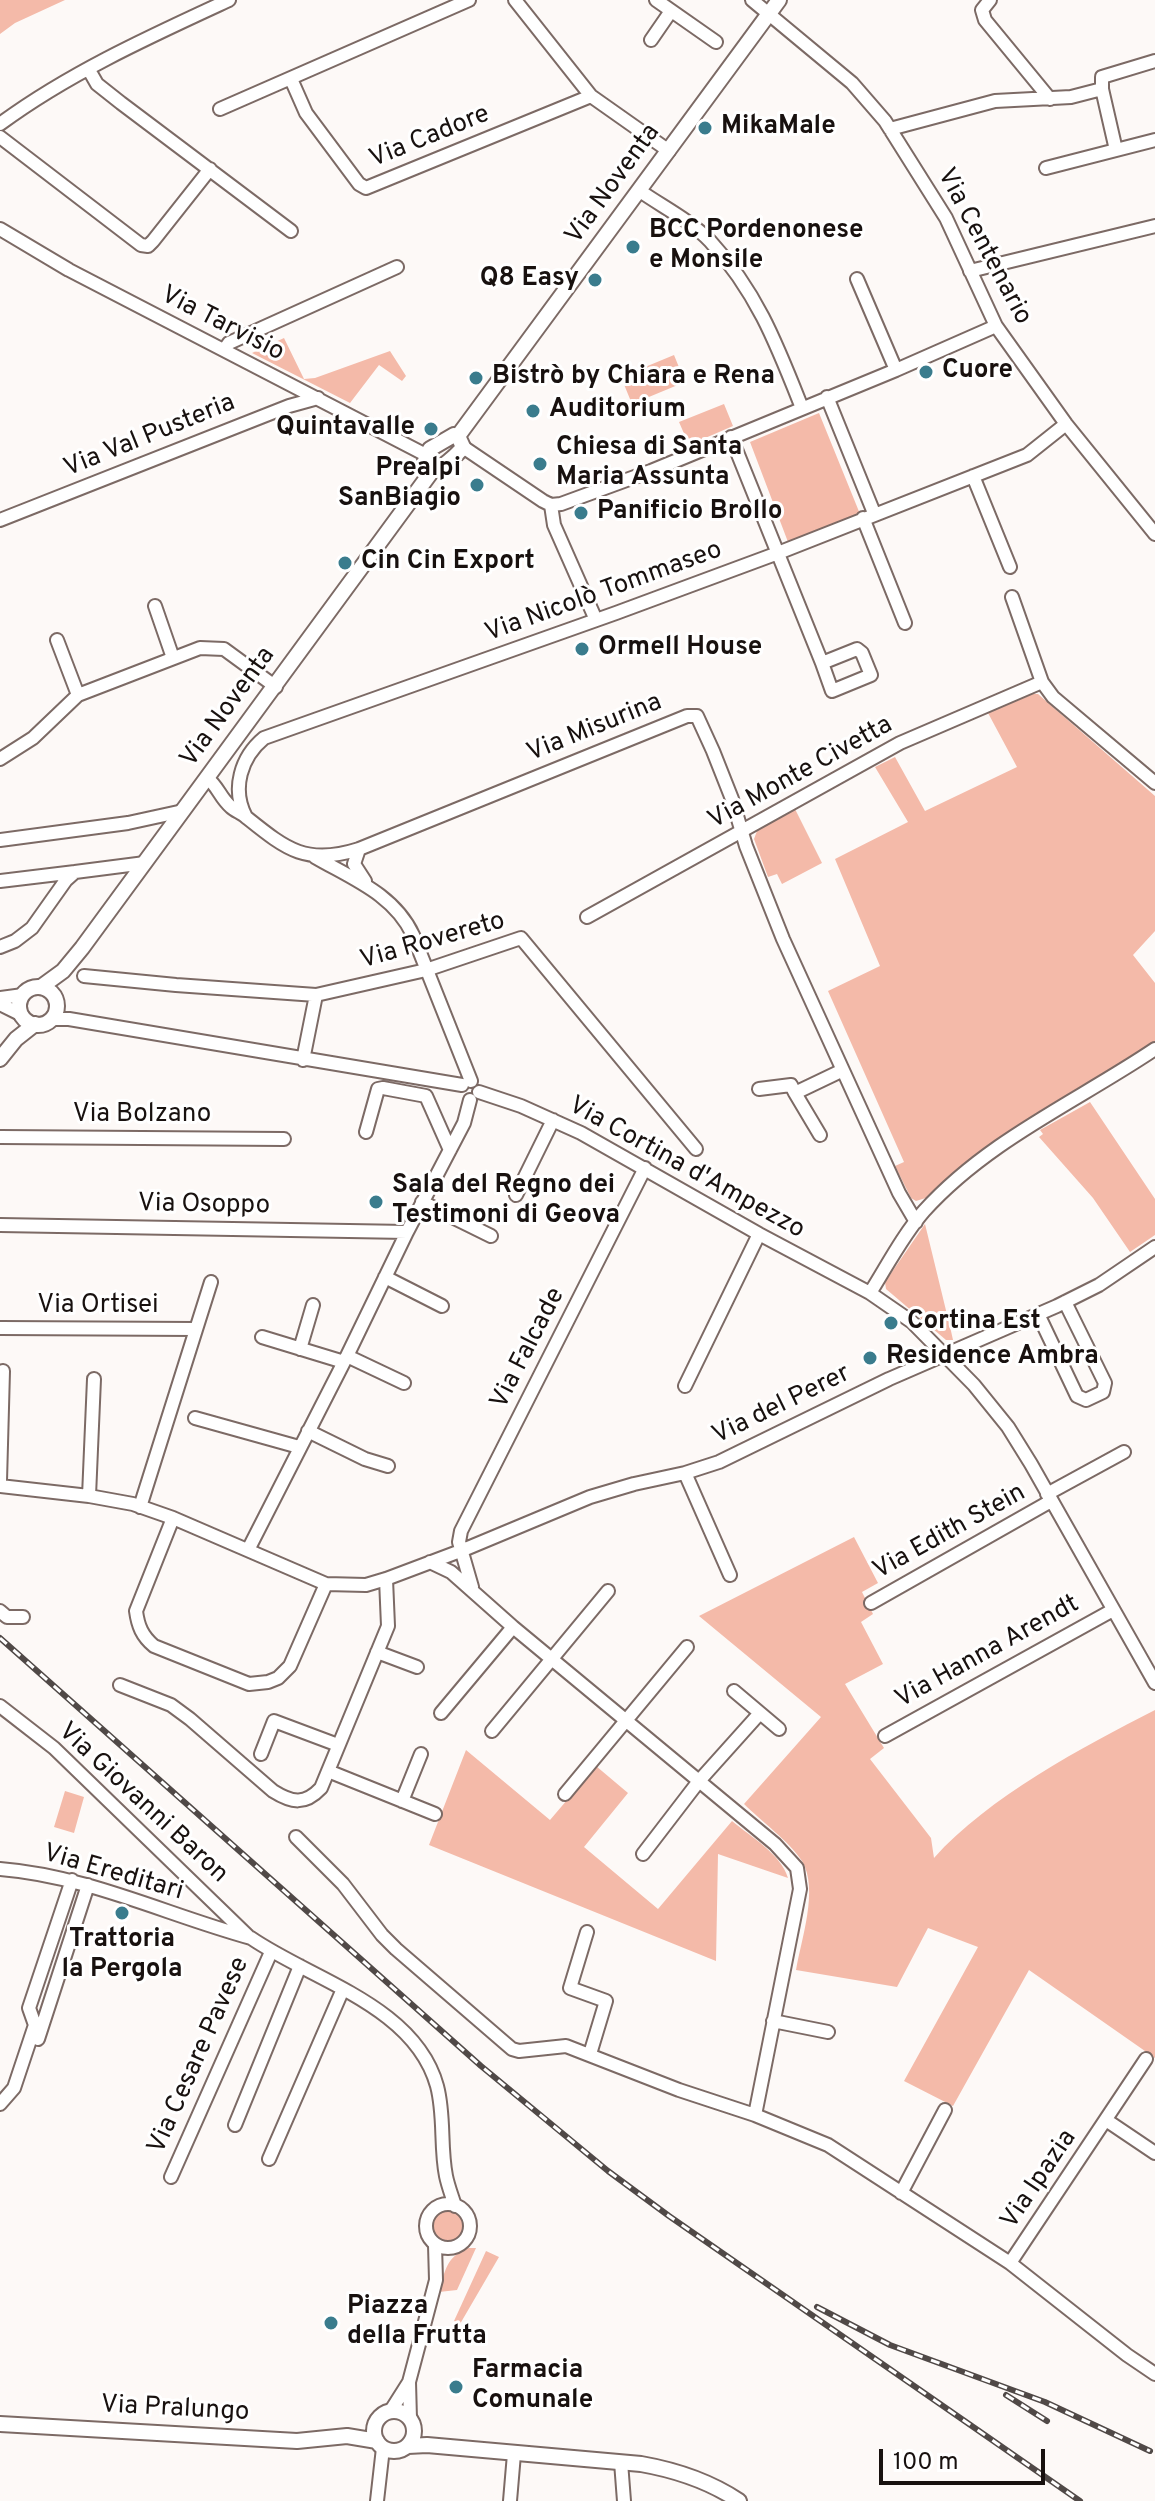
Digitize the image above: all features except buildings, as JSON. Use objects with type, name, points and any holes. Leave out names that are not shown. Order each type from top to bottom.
[{"type":"street","points":[[0,124],[41,96],[161,31],[229,0]]},
{"type":"street","points":[[220,109],[469,0]]},
{"type":"street","points":[[515,0],[591,96],[669,151]]},
{"type":"street","points":[[656,0],[716,42]]},
{"type":"street","name":"Via Centenario","points":[[752,0],[852,83],[890,129],[946,218],[996,326],[1066,424],[1153,528]]},
{"type":"street","name":"Via Noventa","points":[[41,987],[63,971],[183,811],[212,782],[236,740],[432,471],[439,470],[461,442],[779,0]]},
{"type":"street","points":[[990,0],[982,10],[985,20],[1050,99]]},
{"type":"street","points":[[651,40],[671,11]]},
{"type":"street","points":[[1116,150],[1102,77],[1155,61]]},
{"type":"street","points":[[89,70],[97,84],[291,231]]},
{"type":"street","name":"Via Cadore","points":[[291,79],[306,113],[359,184],[366,188],[591,96]]},
{"type":"street","points":[[890,129],[995,101],[1071,97],[1102,89]]},
{"type":"street","points":[[0,137],[141,245],[148,246],[153,241],[210,169]]},
{"type":"street","points":[[1046,168],[1155,140]]},
{"type":"street","points":[[640,191],[709,240],[745,286],[765,318],[802,408]]},
{"type":"street","points":[[970,271],[1155,226]]},
{"type":"street","name":"Via Tarvisio","points":[[0,229],[69,270],[426,455]]},
{"type":"street","points":[[224,350],[229,343],[397,267]]},
{"type":"street","points":[[857,279],[896,370]]},
{"type":"street","points":[[432,471],[426,466],[426,455],[448,437],[461,442],[551,505],[571,501],[896,370],[996,326]]},
{"type":"street","points":[[827,397],[905,623]]},
{"type":"street","name":"Via Val Pusteria","points":[[0,520],[289,406],[318,398]]},
{"type":"street","name":"Via Nicolò Tommaseo","points":[[252,751],[264,738],[276,733],[778,553],[1027,455],[1066,424]]},
{"type":"street","points":[[731,437],[822,663]]},
{"type":"street","points":[[973,476],[1010,567]]},
{"type":"street","points":[[551,505],[554,525],[596,620]]},
{"type":"street","points":[[1012,597],[1042,682],[1053,697],[1155,783]]},
{"type":"street","points":[[155,606],[173,658]]},
{"type":"street","points":[[57,640],[78,695]]},
{"type":"street","points":[[0,759],[33,738],[78,695],[208,647],[224,649],[276,687]]},
{"type":"street","name":"Via Monte Civetta","points":[[587,917],[900,743],[1042,682]]},
{"type":"street","name":"Via Misurina","points":[[212,782],[222,798],[275,840],[312,855],[333,856],[359,849],[693,714],[700,721],[713,751],[783,939],[841,1071],[916,1222]]},
{"type":"street","points":[[236,740],[252,751],[243,764],[240,778],[239,800],[246,817]]},
{"type":"street","points":[[212,782],[240,778]]},
{"type":"street","points":[[0,840],[150,819],[183,811]]},
{"type":"street","points":[[150,819],[169,831]]},
{"type":"street","points":[[359,849],[354,864],[376,892]]},
{"type":"street","points":[[248,1550],[464,1123],[470,1089],[403,915],[376,892],[312,855]]},
{"type":"street","points":[[0,881],[145,863]]},
{"type":"street","points":[[111,867],[127,887]]},
{"type":"street","points":[[0,947],[15,941],[32,928],[75,872]]},
{"type":"street","name":"Via Rovereto","points":[[84,976],[316,995],[426,970],[521,938],[696,1149]]},
{"type":"street","name":"Via Noventa","points":[[55,1008],[63,971]]},
{"type":"street","points":[[0,1004],[27,1019],[45,1024],[55,1008],[47,989],[31,988],[23,995],[20,1004],[27,1019]]},
{"type":"street","points":[[0,998],[23,995]]},
{"type":"street","points":[[303,1060],[316,995]]},
{"type":"street","name":"Via Cortina d'Ampezzo","points":[[55,1008],[69,1019],[470,1089],[581,1133],[870,1293],[912,1322],[995,1409],[1019,1445],[1155,1683]]},
{"type":"street","points":[[0,1059],[27,1019]]},
{"type":"street","points":[[870,1293],[916,1222],[955,1180],[1041,1118],[1155,1049]]},
{"type":"street","points":[[795,1093],[841,1071]]},
{"type":"street","points":[[759,1089],[791,1085],[820,1135]]},
{"type":"street","points":[[366,1132],[378,1089],[426,1096],[450,1150]]},
{"type":"street","name":"Via Cortina d'Ampezzo","points":[[516,1195],[553,1120]]},
{"type":"street","name":"Via Bolzano","points":[[0,1137],[284,1139]]},
{"type":"street","name":"Via Falcade","points":[[463,1550],[459,1542],[461,1531],[645,1168]]},
{"type":"street","points":[[422,1202],[491,1236]]},
{"type":"street","name":"Via Osoppo","points":[[0,1225],[407,1232]]},
{"type":"street","name":"Via Cortina d'Ampezzo","points":[[685,1386],[759,1234]]},
{"type":"street","name":"Via del Perer","points":[[3,1371],[0,1484],[89,1496],[140,1507],[173,1518],[326,1584],[356,1586],[386,1579],[463,1550],[590,1497],[719,1462],[843,1401],[1065,1302],[1109,1279],[1155,1247]]},
{"type":"street","points":[[385,1277],[442,1306]]},
{"type":"street","name":"Via Ortisei","points":[[140,1507],[211,1282]]},
{"type":"street","points":[[1038,1314],[1077,1396],[1086,1400],[1103,1392],[1105,1383],[1065,1302]]},
{"type":"street","points":[[300,1349],[313,1305]]},
{"type":"street","name":"Via Ortisei","points":[[0,1328],[196,1329]]},
{"type":"street","points":[[262,1337],[346,1359],[404,1383]]},
{"type":"street","points":[[89,1496],[94,1379]]},
{"type":"street","points":[[195,1418],[299,1447]]},
{"type":"street","points":[[308,1431],[365,1459],[388,1466]]},
{"type":"street","name":"Via Edith Stein","points":[[871,1603],[1124,1452]]},
{"type":"street","points":[[685,1473],[730,1575]]},
{"type":"street","points":[[173,1518],[136,1611],[138,1625],[154,1646],[249,1684],[268,1682],[278,1678],[290,1666],[326,1584]]},
{"type":"street","points":[[463,1550],[473,1590]]},
{"type":"street","points":[[430,1562],[451,1572],[473,1590],[791,1860],[799,1875],[800,1889],[755,2115]]},
{"type":"street","points":[[120,1685],[171,1705],[286,1799],[298,1802],[314,1796],[321,1788],[388,1626],[386,1579]]},
{"type":"street","points":[[492,1731],[608,1591]]},
{"type":"street","name":"Via Hanna Arendt","points":[[885,1736],[1113,1610]]},
{"type":"street","points":[[0,1611],[7,1617],[23,1617]]},
{"type":"street","points":[[441,1713],[513,1627]]},
{"type":"street","points":[[565,1794],[687,1647]]},
{"type":"street","points":[[377,1652],[417,1667]]},
{"type":"street","points":[[734,1691],[779,1729]]},
{"type":"street","name":"Via Giovanni Baron","points":[[0,1706],[54,1748],[251,1938]]},
{"type":"street","points":[[643,1854],[699,1781],[760,1713]]},
{"type":"street","points":[[261,1754],[274,1721],[338,1745]]},
{"type":"street","points":[[402,1801],[421,1754]]},
{"type":"street","points":[[328,1771],[435,1814]]},
{"type":"street","points":[[296,1837],[343,1884],[396,1949],[512,2049],[566,2046],[828,2145],[1010,2263],[1155,2374]]},
{"type":"street","name":"Via Ereditari","points":[[0,1869],[72,1880],[251,1938],[271,1952],[343,1989],[374,2009],[418,2045],[434,2077],[443,2109],[446,2176],[455,2206],[467,2216],[470,2228],[465,2241],[452,2248],[436,2280],[409,2382],[390,2412]]},
{"type":"street","points":[[0,2104],[14,2088],[35,2025],[29,2008],[72,1880]]},
{"type":"street","points":[[32,2057],[88,1885]]},
{"type":"street","points":[[587,1932],[570,1988],[606,2001],[590,2054]]},
{"type":"street","name":"Via Cesare Pavese","points":[[171,2177],[271,1952]]},
{"type":"street","points":[[235,2125],[300,1966]]},
{"type":"street","points":[[269,2159],[343,1989]]},
{"type":"street","points":[[773,2021],[828,2032]]},
{"type":"street","name":"Via Ipazia","points":[[1010,2263],[1146,2059]]},
{"type":"street","points":[[901,2193],[945,2110]]},
{"type":"street","name":"Via Ipazia","points":[[1106,2120],[1155,2153]]},
{"type":"street","name":"Via Ereditari","points":[[436,2280],[435,2245],[428,2236],[426,2226],[429,2214],[436,2208],[446,2176]]},
{"type":"street","points":[[436,2208],[444,2204],[455,2206]]},
{"type":"street","points":[[435,2245],[452,2248]]},
{"type":"street","name":"Via Ereditari","points":[[409,2382],[412,2422]]},
{"type":"street","name":"Via Pralungo","points":[[0,2424],[297,2441],[347,2436],[377,2422],[381,2416],[400,2412],[447,2447]]},
{"type":"street","points":[[377,2422],[374,2431],[380,2444],[377,2501]]},
{"type":"street","points":[[408,2446],[414,2436],[412,2422]]},
{"type":"street","name":"Via Pralungo","points":[[347,2436],[397,2451],[408,2446],[447,2447],[665,2468],[719,2489],[739,2501]]},
{"type":"street","points":[[510,2501],[514,2454]]},
{"type":"street","points":[[621,2462],[624,2501]]},
{"type":"shaded area","points":[[0,0],[65,0],[15,23],[0,34]]},
{"type":"shaded area","points":[[284,338],[304,379],[315,378],[390,351],[406,376],[402,381],[379,365],[350,403],[252,353]]},
{"type":"shaded area","points":[[674,355],[685,382],[632,404],[621,377]]},
{"type":"shaded area","points":[[724,404],[733,426],[689,445],[679,422]]},
{"type":"shaded area","points":[[819,413],[860,514],[788,542],[750,442]]},
{"type":"shaded area","points":[[1038,694],[1155,796],[1155,931],[1133,955],[1155,983],[1155,1042],[1033,1115],[940,1184],[929,1197],[916,1201],[911,1198],[895,1166],[904,1162],[828,991],[880,966],[835,859],[908,822],[875,767],[895,757],[925,811],[1017,767],[988,713]]},
{"type":"shaded area","points":[[795,809],[822,863],[782,884],[777,874],[768,877],[754,839],[757,831]]},
{"type":"shaded area","points":[[1090,1102],[1155,1199],[1155,1235],[1130,1252],[1093,1198],[1039,1137],[1043,1134],[1040,1130]]},
{"type":"shaded area","points":[[925,1224],[953,1340],[946,1340],[886,1289],[885,1282]]},
{"type":"shaded area","points":[[854,1537],[878,1583],[862,1592],[873,1614],[861,1622],[883,1664],[845,1684],[884,1748],[870,1759],[931,1838],[934,1858],[1008,1794],[1155,1710],[1155,2058],[1029,1970],[953,2106],[904,2081],[978,1947],[928,1928],[897,1987],[796,1970],[809,1900],[807,1872],[790,1846],[744,1804],[821,1717],[699,1616]]},
{"type":"shaded area","points":[[466,1750],[550,1820],[596,1766],[628,1793],[584,1847],[658,1909],[732,1821],[779,1861],[788,1878],[718,1854],[716,1961],[429,1845]]},
{"type":"shaded area","points":[[65,1791],[84,1797],[74,1833],[54,1827]]},
{"type":"shaded area","points":[[448,2211],[460,2215],[464,2227],[460,2239],[448,2243],[436,2239],[432,2227],[436,2215]]},
{"type":"shaded area","points":[[468,2248],[476,2248],[457,2290],[439,2292],[451,2260]]},
{"type":"shaded area","points":[[486,2251],[499,2257],[460,2324],[454,2321]]},
{"type":"railway","points":[[0,1638],[481,2066],[608,2171],[1080,2501]]},
{"type":"railway","points":[[817,2307],[890,2345],[1045,2402],[1150,2451]]},
{"type":"railway","points":[[1006,2395],[1047,2421]]},
{"type":"place","name":"MikaMale","points":[[705,128]]},
{"type":"place","name":"BCC Pordenonese e Monsile","points":[[633,247]]},
{"type":"place","name":"Q8 Easy","points":[[595,280]]},
{"type":"place","name":"Cuore","points":[[926,372]]},
{"type":"place","name":"Bistrò by Chiara e Rena","points":[[476,378]]},
{"type":"place","name":"Auditorium","points":[[533,411]]},
{"type":"place","name":"Quintavalle","points":[[431,429]]},
{"type":"place","name":"Chiesa di Santa Maria Assunta","points":[[540,464]]},
{"type":"place","name":"Prealpi SanBiagio","points":[[477,485]]},
{"type":"place","name":"Panificio Brollo","points":[[581,513]]},
{"type":"place","name":"Cin Cin Export","points":[[345,563]]},
{"type":"place","name":"Ormell House","points":[[582,649]]},
{"type":"place","name":"Sala del Regno dei Testimoni di Geova","points":[[376,1202]]},
{"type":"place","name":"Cortina Est","points":[[891,1323]]},
{"type":"place","name":"Residence Ambra","points":[[870,1358]]},
{"type":"place","name":"Trattoria la Pergola","points":[[122,1913]]},
{"type":"place","name":"Piazza della Frutta","points":[[331,2323]]},
{"type":"place","name":"Farmacia Comunale","points":[[456,2387]]}]
